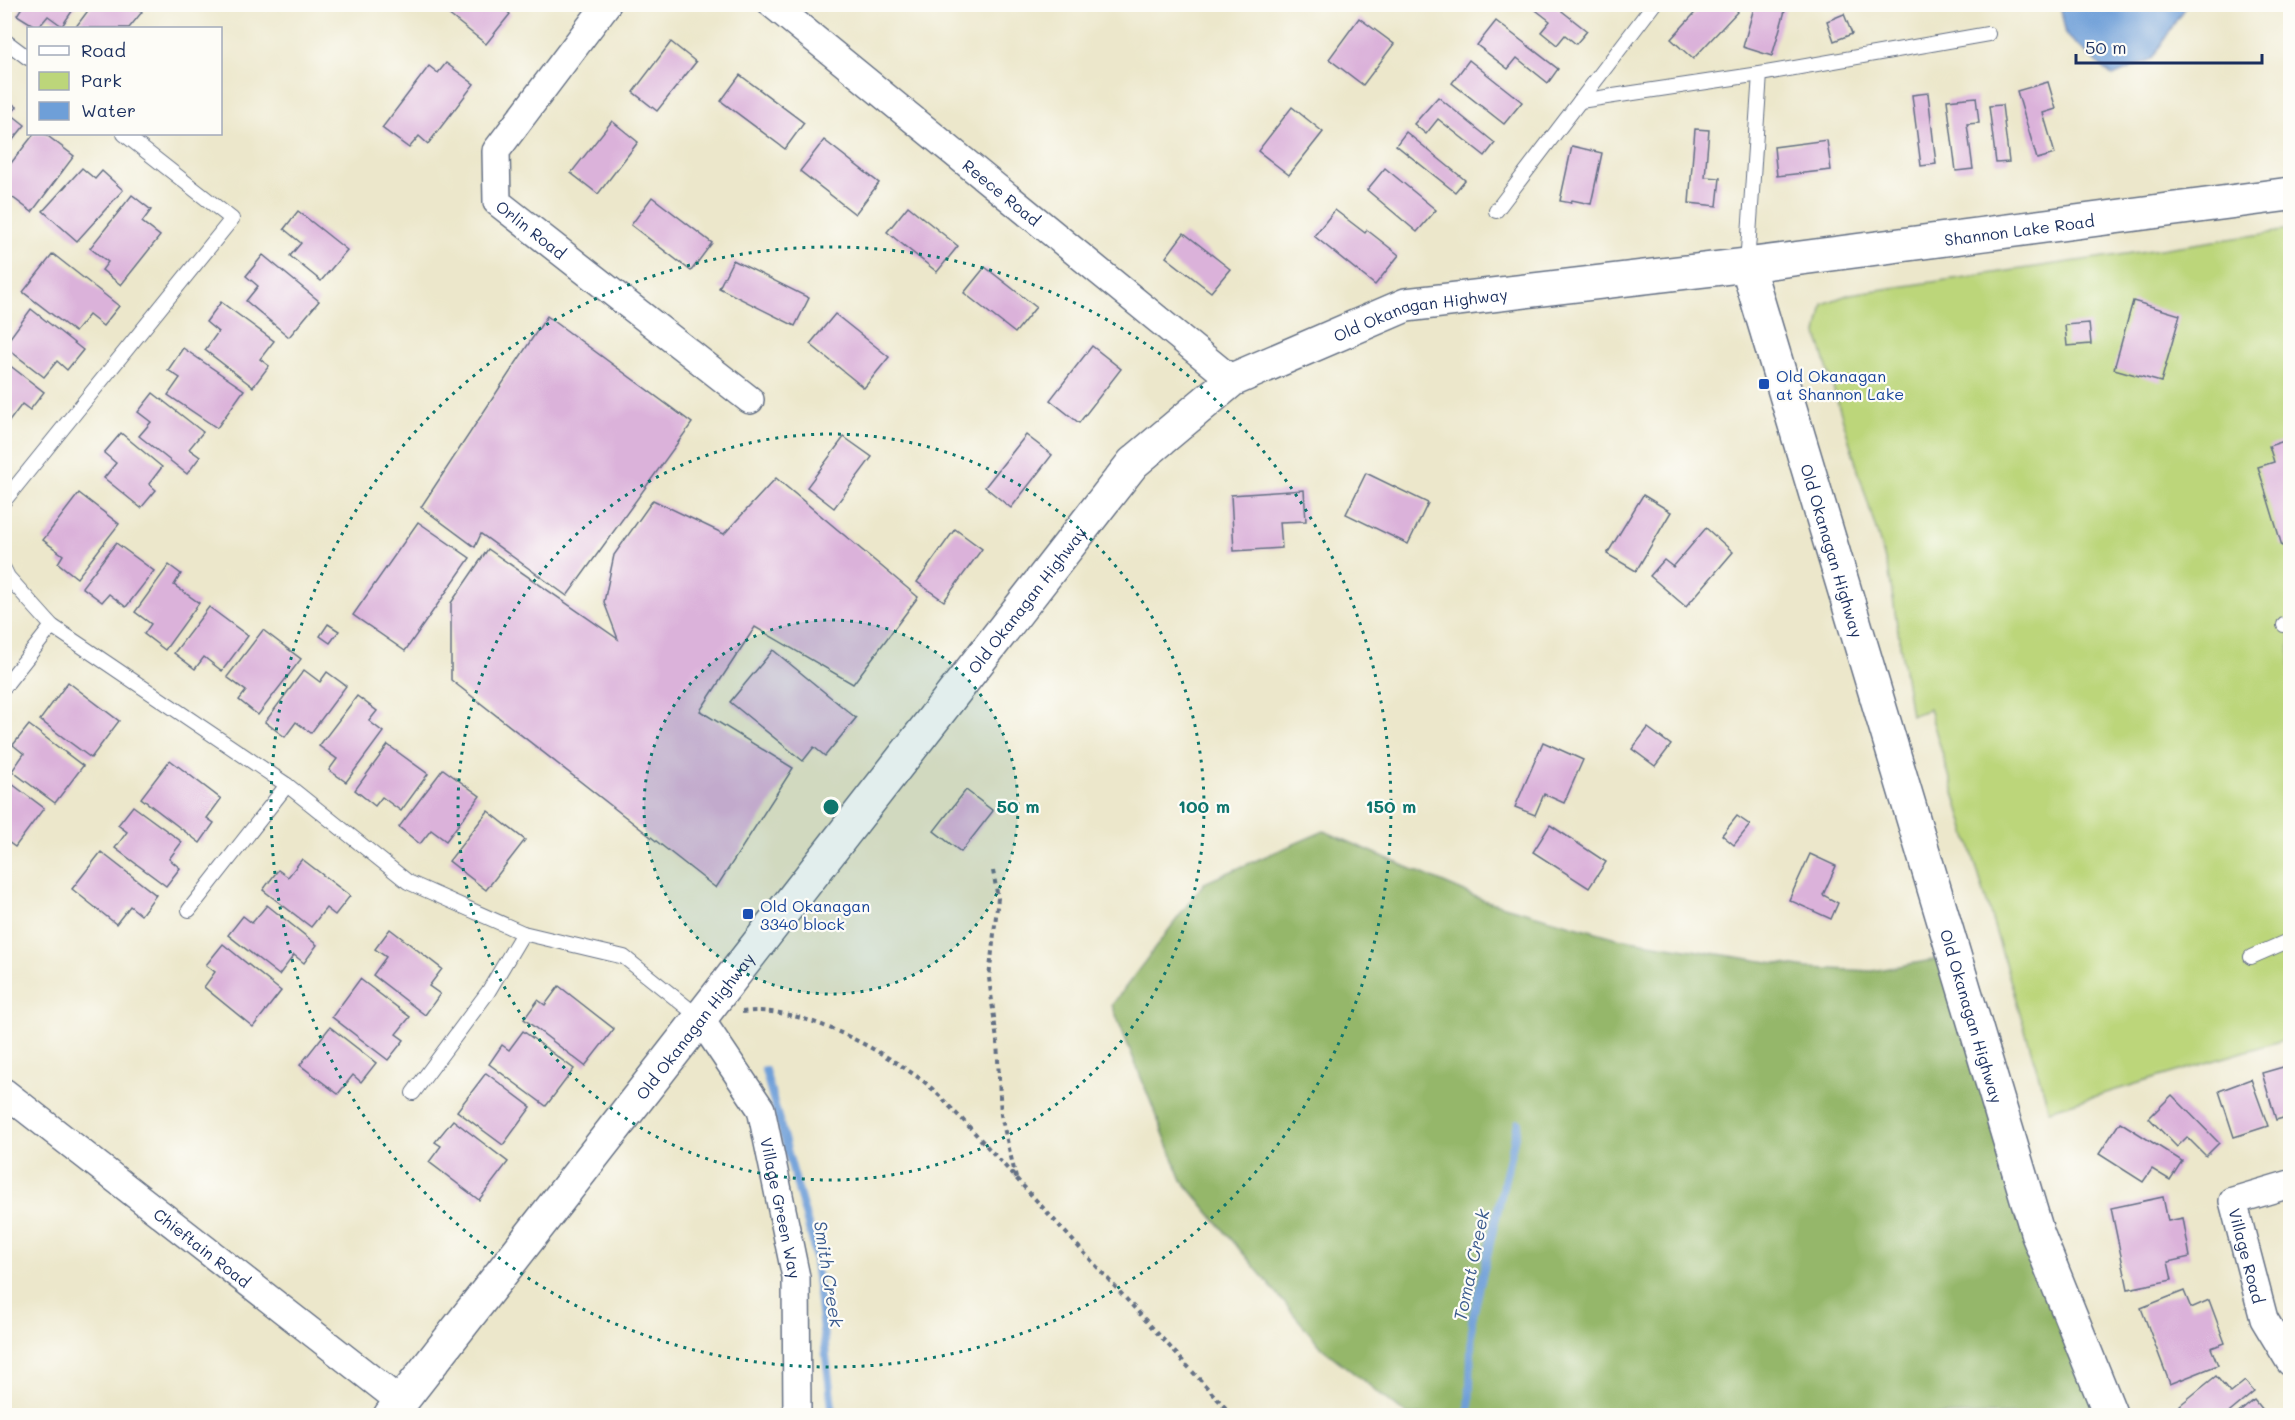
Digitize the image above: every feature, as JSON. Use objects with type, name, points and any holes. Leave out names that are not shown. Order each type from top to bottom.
[{"type":"main road","name":"Shannon Lake Road","points":[[1747,265],[2290,194]]},
{"type":"main road","name":"Old Okanagan Highway","points":[[396,1409],[699,1017],[1133,463],[1232,380],[1406,305],[1747,265],[2038,1235],[2111,1416]]},
{"type":"street","name":"Orlin Road","points":[[607,4],[496,151],[497,202],[750,400]]},
{"type":"street","name":"Reece Road","points":[[772,4],[1232,380]]},
{"type":"street","name":"Village Green Way","points":[[699,1017],[761,1109],[796,1277],[797,1416]]},
{"type":"street","name":"Chieftain Road","points":[[5,1095],[396,1409]]},
{"type":"street","name":"Village Road","points":[[2290,1184],[2233,1201],[2264,1319],[2290,1362]]},
{"type":"lane","points":[[1496,212],[1654,4]]},
{"type":"lane","points":[[1580,101],[1760,74],[1988,34]]},
{"type":"lane","points":[[4,40],[27,57]]},
{"type":"lane","points":[[1747,265],[1760,74]]},
{"type":"lane","points":[[4,501],[232,219],[125,135]]},
{"type":"lane","points":[[4,569],[52,626],[286,785],[408,882],[523,933],[624,957],[699,1017]]},
{"type":"lane","points":[[4,687],[52,626]]},
{"type":"lane","points":[[189,910],[286,785]]},
{"type":"lane","points":[[413,1093],[488,992],[523,933]]},
{"type":"lane","points":[[2251,957],[2290,940]]},
{"type":"path","points":[[993,871],[998,898],[989,978],[997,1041],[1001,1115],[1016,1179]]},
{"type":"path","points":[[699,1017],[758,1009],[815,1022],[870,1047],[921,1079],[962,1119],[1233,1416]]},
{"type":"green space","points":[[2290,230],[2290,1038],[2049,1110],[1929,709],[1911,716],[1889,573],[1817,334],[1823,304],[1850,294]]},
{"type":"green space","points":[[1324,831],[1483,900],[1617,938],[1807,968],[1872,971],[1954,956],[2091,1352],[2125,1415],[1407,1415],[1322,1348],[1182,1180],[1112,1005],[1204,883]]},
{"type":"water","points":[[2060,4],[2186,5],[2152,59],[2113,76],[2066,35]]},
{"type":"building","points":[[24,4],[77,4],[62,26],[48,16],[36,27],[17,15]]},
{"type":"building","points":[[93,4],[131,4],[142,12],[130,27],[76,27]]},
{"type":"building","points":[[440,4],[499,4],[510,14],[486,44],[438,6]]},
{"type":"building","points":[[1528,4],[1553,4],[1587,31],[1576,44],[1565,35],[1557,45],[1541,32],[1550,21]]},
{"type":"building","points":[[1703,4],[1732,4],[1738,11],[1693,59],[1671,39]]},
{"type":"building","points":[[1755,4],[1787,4],[1772,56],[1743,47]]},
{"type":"building","points":[[1844,14],[1852,34],[1834,41],[1827,21]]},
{"type":"building","points":[[1359,18],[1394,44],[1363,85],[1329,59]]},
{"type":"building","points":[[1496,21],[1558,69],[1548,83],[1517,58],[1508,69],[1477,45]]},
{"type":"building","points":[[671,42],[696,62],[657,111],[633,92]]},
{"type":"building","points":[[1469,60],[1522,102],[1504,124],[1452,83]]},
{"type":"building","points":[[446,63],[474,84],[428,144],[419,136],[409,148],[382,128],[429,66],[438,73]]},
{"type":"building","points":[[740,75],[804,123],[785,149],[721,101]]},
{"type":"building","points":[[2048,82],[2056,109],[2043,113],[2055,154],[2037,159],[2017,91]]},
{"type":"building","points":[[1928,93],[1936,164],[1921,166],[1912,95]]},
{"type":"building","points":[[1438,97],[1495,143],[1485,156],[1438,119],[1426,134],[1414,124]]},
{"type":"building","points":[[1976,97],[1979,123],[1967,124],[1973,169],[1956,171],[1947,100]]},
{"type":"building","points":[[4,98],[17,107],[11,114],[25,125],[4,151]]},
{"type":"building","points":[[2002,105],[2009,162],[1996,163],[1989,106]]},
{"type":"building","points":[[1292,107],[1323,132],[1289,175],[1258,151]]},
{"type":"building","points":[[612,121],[638,142],[598,194],[571,173]]},
{"type":"building","points":[[1695,129],[1709,130],[1705,177],[1720,178],[1717,206],[1689,203]]},
{"type":"building","points":[[1406,132],[1465,180],[1455,192],[1396,145]]},
{"type":"building","points":[[33,135],[46,135],[74,156],[32,212],[4,191],[4,172]]},
{"type":"building","points":[[824,140],[879,183],[855,214],[800,171]]},
{"type":"building","points":[[1827,140],[1831,170],[1777,176],[1774,147]]},
{"type":"building","points":[[1572,146],[1602,153],[1591,204],[1572,200],[1571,203],[1560,201]]},
{"type":"building","points":[[82,168],[95,179],[102,171],[123,190],[77,241],[43,211]]},
{"type":"building","points":[[1385,168],[1436,210],[1417,232],[1367,190]]},
{"type":"building","points":[[132,195],[151,210],[142,222],[160,236],[121,285],[102,270],[108,262],[90,248]]},
{"type":"building","points":[[652,197],[712,243],[691,271],[631,225]]},
{"type":"building","points":[[908,206],[958,246],[937,272],[887,232]]},
{"type":"building","points":[[1335,210],[1365,233],[1367,230],[1399,255],[1375,285],[1314,236]]},
{"type":"building","points":[[298,211],[347,250],[321,281],[290,256],[301,243],[284,229]]},
{"type":"building","points":[[1184,233],[1230,269],[1211,292],[1166,257]]},
{"type":"building","points":[[53,254],[119,306],[103,326],[89,315],[75,332],[23,292]]},
{"type":"building","points":[[263,255],[319,301],[289,337],[246,301],[258,286],[246,276]]},
{"type":"building","points":[[733,260],[809,298],[795,326],[719,288]]},
{"type":"building","points":[[985,267],[1036,307],[1015,333],[964,293]]},
{"type":"building","points":[[2133,301],[2180,315],[2161,382],[2114,369]]},
{"type":"building","points":[[221,302],[274,341],[260,359],[269,366],[253,387],[205,350],[218,332],[206,322]]},
{"type":"building","points":[[31,309],[83,350],[67,370],[57,361],[44,377],[4,346]]},
{"type":"building","points":[[835,314],[889,357],[864,388],[810,344]]},
{"type":"building","points":[[547,316],[692,423],[567,596],[481,534],[475,547],[421,507]]},
{"type":"building","points":[[2089,323],[2091,344],[2067,346],[2065,325]]},
{"type":"building","points":[[1092,346],[1121,369],[1079,423],[1050,400]]},
{"type":"building","points":[[183,348],[244,390],[217,428],[168,395],[180,378],[168,370]]},
{"type":"building","points":[[4,361],[44,392],[30,410],[22,404],[8,423],[4,420]]},
{"type":"building","points":[[153,393],[203,432],[189,449],[200,457],[187,474],[139,436],[151,422],[138,412]]},
{"type":"building","points":[[121,433],[162,467],[149,484],[156,490],[141,508],[104,478],[116,463],[104,453]]},
{"type":"building","points":[[1026,435],[1052,455],[1011,508],[985,487]]},
{"type":"building","points":[[844,437],[872,457],[834,508],[807,487]]},
{"type":"building","points":[[2290,439],[2290,543],[2282,546],[2258,467],[2274,462],[2269,446]]},
{"type":"building","points":[[1366,473],[1428,503],[1408,544],[1346,514]]},
{"type":"building","points":[[776,478],[918,597],[853,684],[755,627],[700,711],[793,768],[716,888],[451,680],[451,603],[488,549],[618,639],[604,602],[614,555],[653,500],[724,534]]},
{"type":"building","points":[[1304,490],[1306,521],[1280,522],[1282,548],[1234,551],[1231,495]]},
{"type":"building","points":[[79,493],[119,524],[77,578],[58,563],[63,555],[43,540]]},
{"type":"building","points":[[1643,495],[1671,512],[1636,571],[1607,554]]},
{"type":"building","points":[[418,522],[470,558],[405,651],[353,615]]},
{"type":"building","points":[[1706,528],[1733,552],[1686,607],[1650,576],[1664,560],[1673,567]]},
{"type":"building","points":[[955,529],[982,549],[944,601],[917,582]]},
{"type":"building","points":[[116,543],[154,571],[126,607],[109,594],[102,602],[82,587]]},
{"type":"building","points":[[169,565],[181,574],[174,585],[199,603],[165,650],[144,634],[151,624],[135,612]]},
{"type":"building","points":[[209,607],[248,636],[222,671],[204,657],[195,669],[174,653]]},
{"type":"building","points":[[328,624],[339,631],[330,643],[320,636]]},
{"type":"building","points":[[263,630],[301,659],[258,715],[239,700],[246,691],[227,677]]},
{"type":"building","points":[[773,650],[856,718],[825,756],[814,747],[803,761],[730,702]]},
{"type":"building","points":[[304,670],[320,682],[327,672],[346,686],[311,733],[296,722],[285,737],[265,722]]},
{"type":"building","points":[[68,682],[119,721],[91,758],[40,720]]},
{"type":"building","points":[[357,696],[377,711],[369,721],[383,732],[346,782],[329,770],[337,759],[319,746]]},
{"type":"building","points":[[29,725],[83,766],[55,803],[12,771],[24,754],[13,745]]},
{"type":"building","points":[[1648,728],[1671,745],[1655,766],[1632,749]]},
{"type":"building","points":[[1543,742],[1583,760],[1564,803],[1544,794],[1535,815],[1515,807]]},
{"type":"building","points":[[388,745],[428,774],[401,811],[382,797],[375,806],[355,790]]},
{"type":"building","points":[[170,760],[221,799],[207,818],[214,823],[200,843],[141,798]]},
{"type":"building","points":[[443,769],[480,796],[446,841],[431,830],[420,844],[399,827]]},
{"type":"building","points":[[4,778],[44,808],[15,847],[4,839]]},
{"type":"building","points":[[966,790],[993,811],[961,852],[934,831]]},
{"type":"building","points":[[133,806],[182,842],[169,859],[180,868],[166,886],[115,848],[127,832],[118,825]]},
{"type":"building","points":[[488,811],[525,840],[486,890],[449,861]]},
{"type":"building","points":[[1737,816],[1750,825],[1734,845],[1722,835]]},
{"type":"building","points":[[1550,825],[1606,862],[1589,888],[1533,852]]},
{"type":"building","points":[[101,852],[156,895],[141,915],[130,906],[116,924],[72,889]]},
{"type":"building","points":[[1810,854],[1836,866],[1823,895],[1838,903],[1831,919],[1789,900]]},
{"type":"building","points":[[302,859],[350,896],[335,915],[326,908],[311,927],[263,890],[278,870],[288,877]]},
{"type":"building","points":[[267,905],[317,945],[304,963],[294,955],[279,975],[228,935],[243,916],[252,923]]},
{"type":"building","points":[[390,929],[442,969],[429,986],[440,994],[425,1015],[373,975],[386,957],[375,949]]},
{"type":"building","points":[[223,944],[281,991],[253,1027],[204,987],[215,972],[206,965]]},
{"type":"building","points":[[360,979],[410,1017],[396,1034],[404,1040],[388,1060],[332,1017]]},
{"type":"building","points":[[559,986],[614,1029],[585,1066],[524,1019],[538,1000],[545,1005]]},
{"type":"building","points":[[330,1027],[376,1063],[361,1082],[353,1075],[338,1094],[300,1065]]},
{"type":"building","points":[[523,1031],[574,1069],[546,1106],[489,1064],[502,1045],[509,1050]]},
{"type":"building","points":[[2290,1065],[2290,1116],[2276,1120],[2262,1073]]},
{"type":"building","points":[[486,1073],[531,1107],[503,1145],[457,1111]]},
{"type":"building","points":[[2251,1079],[2268,1126],[2234,1137],[2219,1091]]},
{"type":"building","points":[[2172,1095],[2219,1143],[2206,1156],[2187,1137],[2177,1147],[2149,1118]]},
{"type":"building","points":[[453,1120],[508,1162],[479,1200],[429,1162],[441,1146],[435,1142]]},
{"type":"building","points":[[2120,1122],[2182,1161],[2170,1180],[2152,1169],[2143,1182],[2099,1154]]},
{"type":"building","points":[[2163,1197],[2168,1221],[2183,1218],[2190,1257],[2168,1262],[2172,1280],[2128,1289],[2111,1208]]},
{"type":"building","points":[[2184,1291],[2191,1308],[2209,1300],[2225,1343],[2211,1348],[2218,1365],[2170,1384],[2141,1308]]},
{"type":"building","points":[[2216,1376],[2230,1393],[2245,1381],[2254,1392],[2225,1416],[2189,1416],[2180,1405]]},
{"type":"building","points":[[2254,1400],[2267,1416],[2235,1416]]},
{"type":"waterway","name":"Smith Creek","points":[[765,1070],[813,1243],[833,1416]]},
{"type":"waterway","name":"Tomat Creek","points":[[1469,1416],[1472,1320],[1518,1123]]},
{"type":"place","name":"Old Okanagan at Shannon Lake","points":[[1764,384]]},
{"type":"place","name":"Old Okanagan 3340 block","points":[[748,914]]}]
